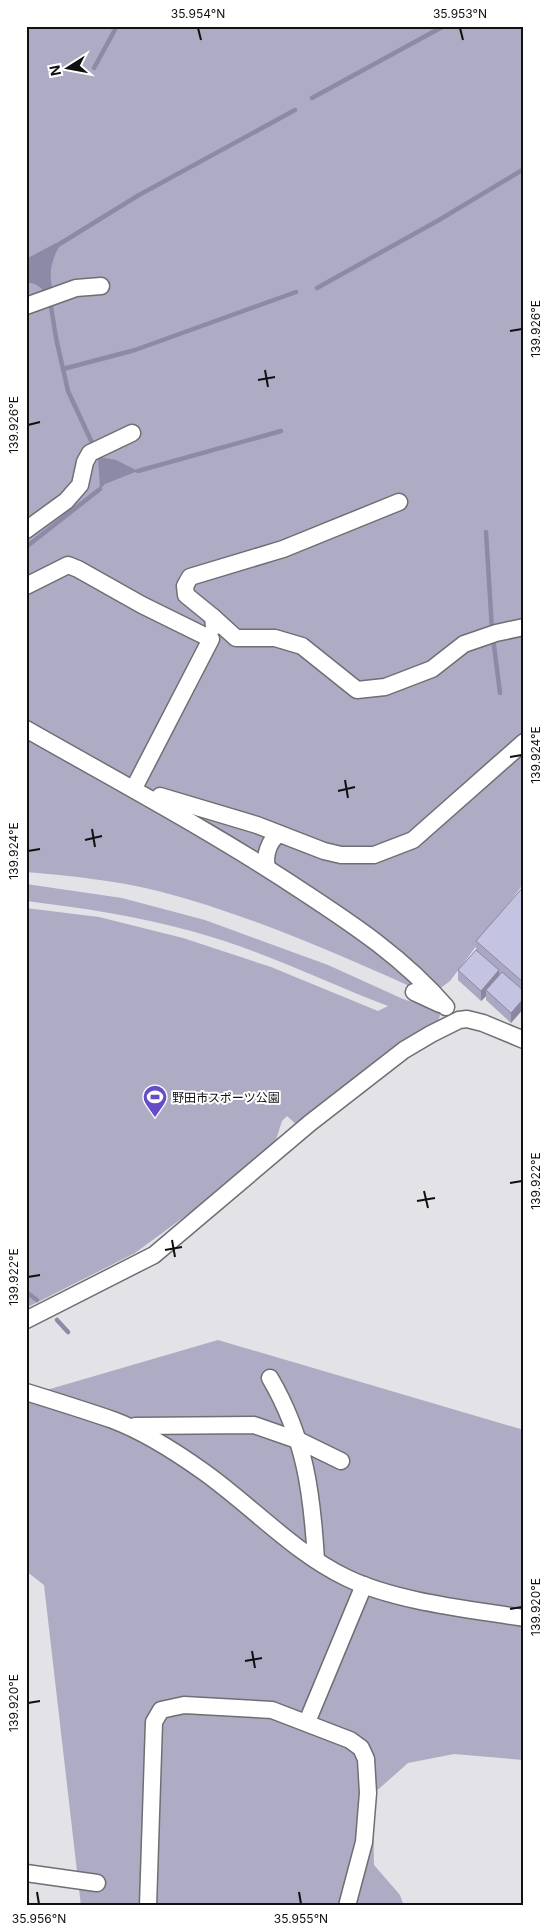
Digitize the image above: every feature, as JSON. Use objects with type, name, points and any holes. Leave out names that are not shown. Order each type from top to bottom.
[{"type":"street","points":[[26,306],[76,288],[101,286]]},
{"type":"street","points":[[26,530],[66,501],[80,485],[85,462],[94,451],[132,433]]},
{"type":"street","points":[[399,502],[283,548],[190,578],[185,586],[186,595],[236,638],[275,638],[302,646],[357,690],[385,687],[432,669],[464,644],[491,634],[524,628]]},
{"type":"street","points":[[26,586],[68,565],[142,605],[211,638]]},
{"type":"street","points":[[134,788],[211,638],[214,625],[213,617]]},
{"type":"street","points":[[26,729],[134,788],[267,868],[380,944],[425,982],[458,1020]]},
{"type":"street","points":[[134,788],[280,834],[324,851],[341,855],[374,855],[414,840],[524,742]]},
{"type":"street","points":[[267,868],[266,857],[272,840],[280,834]]},
{"type":"street","points":[[414,992],[446,1007]]},
{"type":"street","points":[[26,1320],[154,1255],[310,1124],[404,1050],[458,1020],[468,1019],[483,1023],[524,1040]]},
{"type":"street","points":[[270,1378],[288,1410],[300,1441],[311,1497],[316,1560]]},
{"type":"street","points":[[26,1392],[125,1426],[150,1437],[205,1473],[306,1554],[364,1585],[411,1597],[524,1618]]},
{"type":"street","points":[[125,1426],[149,1428],[254,1425],[300,1441],[341,1461]]},
{"type":"street","points":[[307,1722],[364,1585]]},
{"type":"street","points":[[148,1906],[152,1744],[157,1714],[167,1708],[184,1705],[272,1710],[350,1740],[361,1748],[366,1759],[368,1793],[366,1828],[347,1906]]},
{"type":"street","points":[[26,1874],[97,1884]]},
{"type":"shaded area","points":[[26,26],[524,26],[524,737],[399,843],[353,852],[145,790],[142,782],[218,637],[80,566],[26,581]]},
{"type":"shaded area","points":[[56,243],[59,247],[52,264],[51,280],[53,292],[46,295],[38,286],[26,282],[26,259]]},
{"type":"shaded area","points":[[98,458],[116,460],[138,471],[105,484],[100,489]]},
{"type":"shaded area","points":[[67,570],[203,639],[131,784],[26,725],[26,591]]},
{"type":"shaded area","points":[[26,735],[303,896],[434,997],[298,938],[194,901],[109,881],[26,872]]},
{"type":"shaded area","points":[[524,750],[524,883],[450,981],[438,990],[273,866],[274,849],[279,840],[373,860]]},
{"type":"shaded area","points":[[176,808],[268,833],[259,857]]},
{"type":"shaded area","name":"野田市スポーツ公園","points":[[26,884],[122,898],[205,920],[328,965],[403,999],[441,1011],[438,1023],[297,1125],[287,1116],[282,1121],[275,1143],[245,1172],[135,1253],[26,1308],[26,908],[99,917],[183,938],[271,967],[378,1011],[388,1006],[266,956],[216,938],[150,921],[109,913],[26,901]]},
{"type":"shaded area","points":[[218,1340],[524,1430],[524,1760],[454,1754],[408,1763],[373,1794],[374,1865],[400,1895],[404,1906],[81,1906],[44,1585],[26,1571],[26,1396]]},
{"type":"building","points":[[524,886],[524,983],[476,941]]},
{"type":"building","points":[[476,950],[499,970],[481,991],[458,970]]},
{"type":"building","points":[[502,972],[524,991],[524,998],[511,1013],[486,990]]},
{"type":"waterway","points":[[94,68],[117,26]]},
{"type":"waterway","points":[[312,98],[444,26]]},
{"type":"waterway","points":[[53,248],[139,195],[295,110]]},
{"type":"waterway","points":[[317,288],[439,220],[524,169]]},
{"type":"waterway","points":[[63,369],[135,350],[296,292]]},
{"type":"waterway","points":[[50,300],[68,391],[94,447]]},
{"type":"waterway","points":[[138,471],[281,431]]},
{"type":"waterway","points":[[26,547],[100,489]]},
{"type":"waterway","points":[[486,532],[492,630]]},
{"type":"waterway","points":[[493,638],[500,693]]},
{"type":"waterway","points":[[26,1292],[37,1300]]},
{"type":"waterway","points":[[57,1320],[68,1332]]},
{"type":"place","name":"野田市スポーツ公園","points":[[155,1118]]}]
